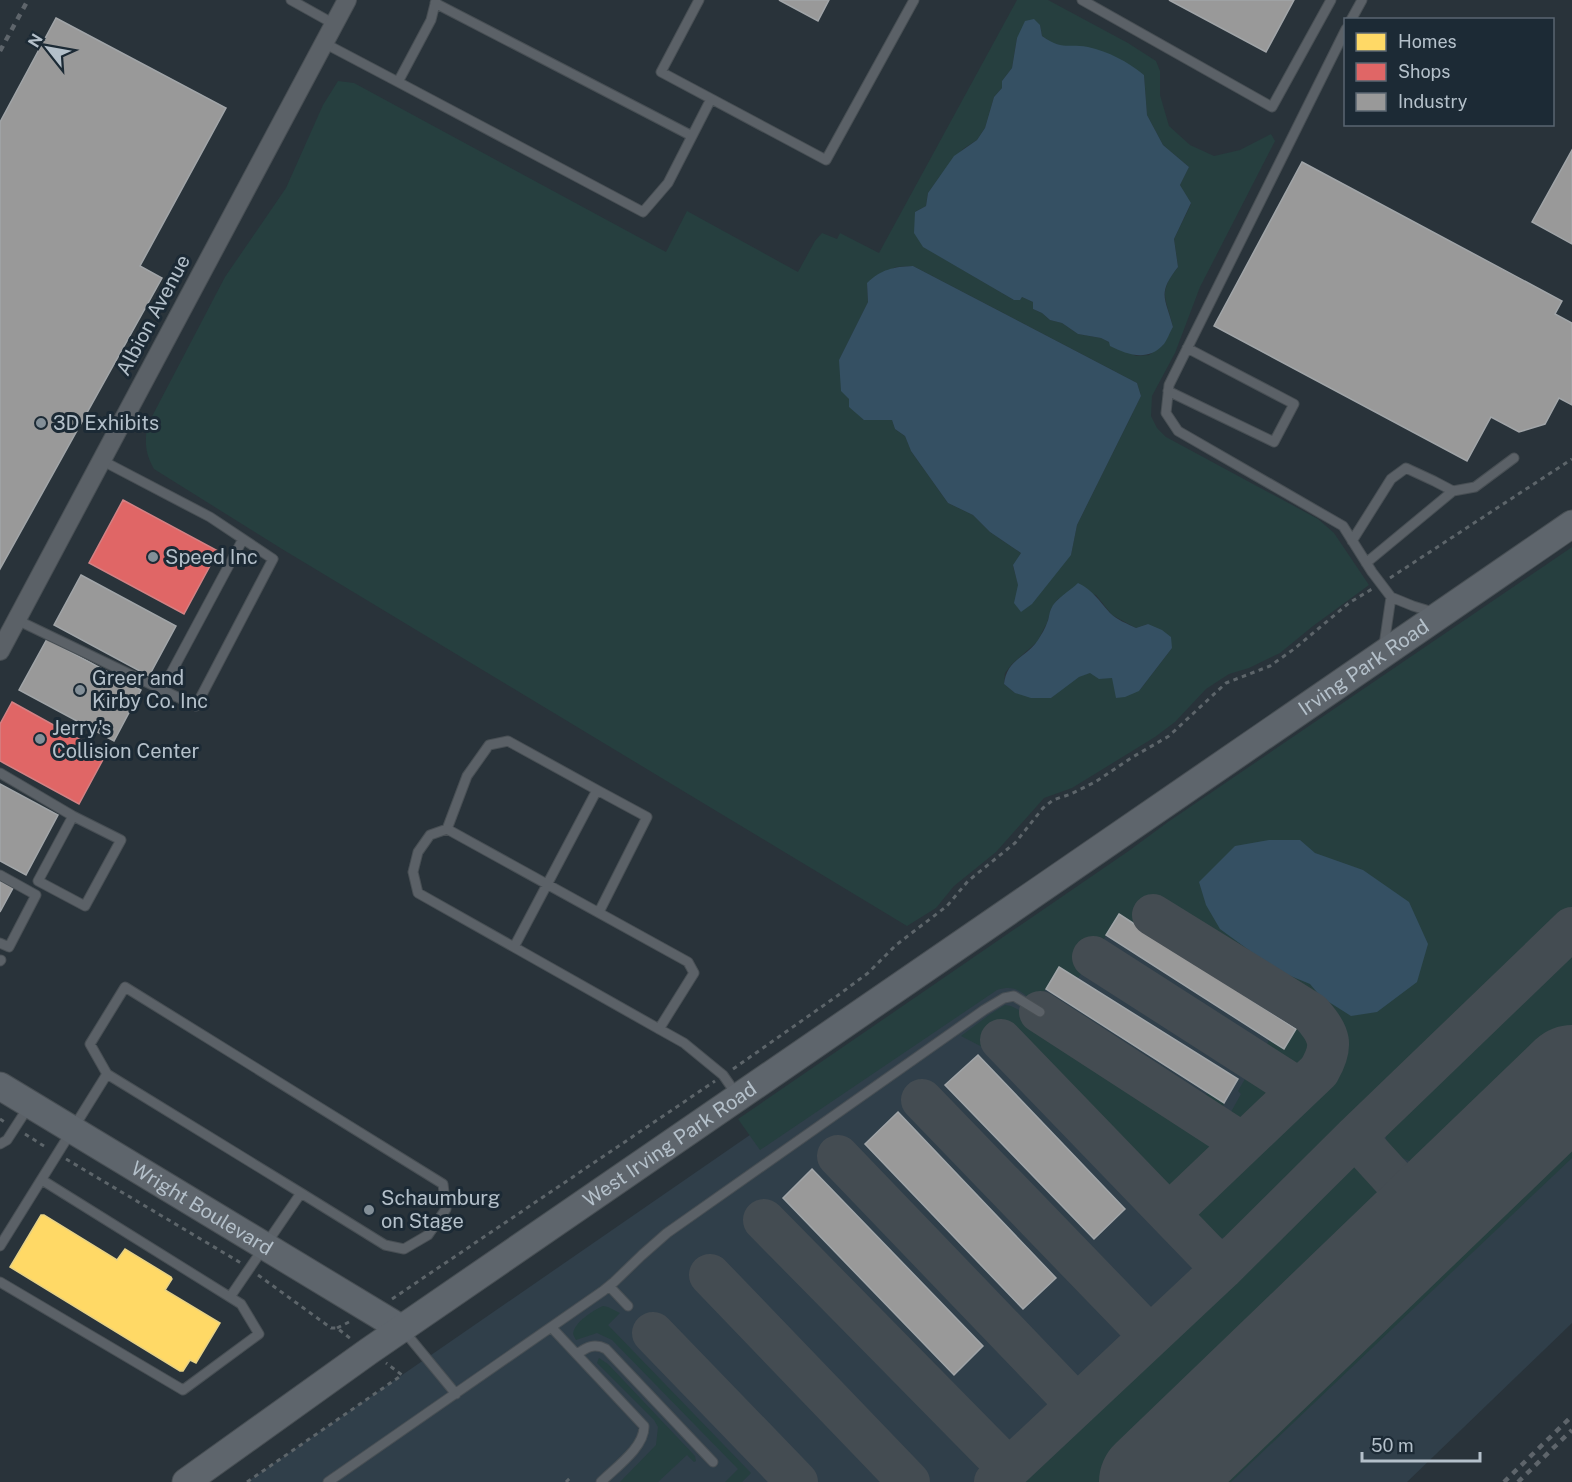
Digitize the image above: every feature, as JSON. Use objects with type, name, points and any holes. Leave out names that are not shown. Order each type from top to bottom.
[{"type":"main road","name":"Irving Park Road","points":[[1155,810],[1572,524]]},
{"type":"main road","name":"West Irving Park Road","points":[[186,1482],[402,1329],[731,1086],[1155,810]]},
{"type":"main road","name":"Wright Boulevard","points":[[0,1086],[402,1329]]},
{"type":"street","name":"Albion Avenue","points":[[0,651],[347,0]]},
{"type":"lane","points":[[291,0],[334,24]]},
{"type":"lane","points":[[699,0],[662,72],[826,160],[915,0]]},
{"type":"lane","points":[[1082,0],[1272,107],[1331,0]]},
{"type":"lane","points":[[1352,18],[1362,0]]},
{"type":"lane","points":[[398,82],[431,20],[436,1],[692,136]]},
{"type":"lane","points":[[1344,33],[1169,385],[1166,413],[1178,431],[1343,526],[1391,597],[1442,614]]},
{"type":"lane","points":[[324,43],[642,212],[668,183],[711,99]]},
{"type":"lane","points":[[1168,391],[1274,442],[1294,404],[1187,348]]},
{"type":"lane","points":[[1366,563],[1454,491],[1475,487],[1514,458]]},
{"type":"lane","points":[[17,620],[196,706],[273,559],[210,517],[101,460]]},
{"type":"lane","points":[[1352,541],[1391,479],[1406,468],[1454,491]]},
{"type":"lane","points":[[162,690],[243,539]]},
{"type":"lane","points":[[1383,654],[1391,597]]},
{"type":"lane","points":[[447,829],[467,776],[489,745],[508,741],[647,817],[599,912]]},
{"type":"lane","points":[[0,773],[73,816],[121,840],[85,906],[38,881],[73,816]]},
{"type":"lane","points":[[514,947],[597,790]]},
{"type":"lane","points":[[659,1029],[694,973],[688,962],[447,829],[430,835],[418,852],[412,872],[418,893],[514,947],[659,1029],[684,1043],[731,1086]]},
{"type":"lane","points":[[0,875],[36,895],[9,947],[0,943]]},
{"type":"lane","points":[[125,987],[443,1184],[446,1209],[428,1235],[404,1249],[385,1245],[107,1074],[90,1044],[125,987]]},
{"type":"lane","points":[[328,1482],[610,1287],[667,1233],[984,1010],[1004,998],[1014,996],[1040,1012]]},
{"type":"lane","points":[[0,1246],[107,1074]]},
{"type":"lane","points":[[0,1144],[7,1140],[30,1104]]},
{"type":"lane","points":[[0,1282],[183,1390],[259,1334],[241,1304],[42,1180]]},
{"type":"lane","points":[[230,1297],[300,1193]]},
{"type":"lane","points":[[610,1287],[628,1306]]},
{"type":"lane","points":[[552,1328],[644,1426],[644,1435],[638,1445],[600,1482]]},
{"type":"lane","points":[[402,1329],[456,1394]]},
{"type":"lane","points":[[577,1354],[592,1346],[606,1349],[713,1462]]},
{"type":"path","points":[[399,1296],[731,1086],[837,996],[868,973],[896,945],[947,906],[968,882],[1015,843],[1043,808],[1053,800],[1095,782],[1169,736],[1226,683],[1270,666],[1349,603],[1572,459]]},
{"type":"path","points":[[0,1119],[229,1255],[331,1328],[337,1328]]},
{"type":"path","points":[[247,1482],[402,1375]]},
{"type":"path","points":[[566,1482],[570,1478]]},
{"type":"shaded area","points":[[1034,19],[1040,25],[1042,36],[1049,41],[1060,45],[1088,47],[1103,52],[1124,61],[1144,75],[1147,115],[1163,145],[1189,167],[1180,185],[1191,203],[1174,239],[1178,267],[1165,290],[1173,327],[1164,344],[1151,353],[1138,355],[1124,352],[1110,346],[1109,342],[1101,338],[1078,334],[1062,323],[1050,320],[1033,309],[1033,302],[1022,297],[1020,300],[1014,300],[923,247],[914,233],[915,212],[926,206],[928,193],[954,156],[977,140],[985,128],[994,97],[1002,88],[1002,81],[1012,68],[1017,38],[1025,21]]},
{"type":"shaded area","points":[[913,266],[1137,383],[1141,396],[1077,525],[1071,555],[1032,604],[1021,612],[1014,603],[1018,585],[1013,565],[1021,553],[990,532],[973,515],[948,503],[911,451],[905,436],[895,429],[892,420],[864,420],[849,407],[849,399],[841,391],[839,360],[868,302],[867,283],[888,270]]},
{"type":"shaded area","points":[[1572,572],[1572,1323],[1407,1482],[247,1482],[834,1077]]},
{"type":"shaded area","points":[[1078,583],[1092,592],[1119,620],[1136,628],[1148,624],[1162,630],[1171,637],[1172,648],[1139,691],[1125,697],[1116,698],[1112,678],[1099,679],[1090,673],[1079,677],[1051,698],[1031,698],[1015,693],[1004,684],[1009,669],[1038,640],[1056,602]]},
{"type":"shaded area","points":[[1269,840],[1300,840],[1315,853],[1363,870],[1409,902],[1428,944],[1417,982],[1377,1012],[1351,1016],[1321,997],[1310,984],[1276,970],[1220,929],[1206,905],[1199,882],[1235,846]]},
{"type":"green space","points":[[1017,0],[1048,0],[1128,43],[1156,61],[1160,71],[1160,95],[1169,126],[1190,145],[1214,156],[1240,150],[1271,134],[1275,141],[1200,287],[1175,353],[1152,396],[1151,416],[1157,428],[1166,437],[1318,519],[1334,533],[1369,585],[1280,653],[1249,668],[1229,674],[1206,689],[1175,722],[1155,737],[1072,788],[1044,798],[996,852],[954,886],[936,908],[907,926],[282,549],[154,469],[147,453],[147,426],[225,277],[286,188],[323,105],[338,81],[354,83],[666,252],[687,211],[798,272],[822,233],[837,239],[840,233],[879,253]],"holes":[[[1040,25],[1042,36],[1052,43],[1062,46],[1086,47],[1144,75],[1147,115],[1163,145],[1189,167],[1180,185],[1191,204],[1174,239],[1178,267],[1165,290],[1173,327],[1163,345],[1149,355],[1136,356],[1101,338],[1078,334],[1062,323],[1050,320],[1033,309],[1033,302],[1022,297],[1014,300],[924,247],[915,212],[926,206],[928,193],[940,176],[963,149],[977,140],[985,128],[994,97],[1002,88],[1002,81],[1012,68],[1017,38]],[[913,266],[1137,383],[1141,396],[1077,525],[1071,555],[1020,591],[1013,566],[1021,553],[990,532],[973,515],[948,503],[911,451],[905,436],[895,429],[892,420],[849,407],[839,360],[868,302],[867,283],[896,267]],[[1069,592],[1096,595],[1112,615],[1136,628],[1148,624],[1172,648],[1139,691],[1109,676],[1090,673],[1075,679],[1051,698],[1015,693],[1004,684],[1005,673],[1037,642],[1057,600]]]},
{"type":"green space","points":[[1572,547],[1572,910],[1233,1234],[1222,1238],[1203,1233],[1195,1221],[1197,1211],[1206,1195],[1316,1091],[1332,1072],[1340,1054],[1340,1040],[1332,1022],[1276,970],[1151,900],[1134,924],[1119,914],[1078,978],[1059,967],[1037,1003],[1014,989],[997,990],[760,1150],[738,1119]]},
{"type":"green space","points":[[1572,948],[1572,1028],[1436,1157],[1426,1163],[1418,1163],[1400,1157],[1390,1149],[1386,1133],[1392,1120]]},
{"type":"green space","points":[[1005,1005],[1021,1011],[1218,1137],[1220,1147],[1216,1156],[1188,1184],[1177,1191],[1165,1187],[1009,1025],[986,1049],[961,1036]]},
{"type":"green space","points":[[1295,1017],[1314,1030],[1320,1043],[1315,1058],[1300,1074],[1285,1069],[1262,1054],[1269,1040],[1284,1049],[1296,1029],[1291,1025]]},
{"type":"green space","points":[[1253,1071],[1269,1077],[1276,1090],[1269,1105],[1245,1128],[1221,1120],[1204,1109],[1202,1101],[1208,1093],[1224,1103],[1223,1107],[1231,1112],[1241,1094],[1238,1091],[1249,1072]]},
{"type":"green space","points":[[1572,1129],[1572,1158],[1231,1482],[1205,1482]]},
{"type":"green space","points":[[1354,1164],[1368,1168],[1378,1178],[1381,1197],[1376,1217],[1099,1482],[1018,1482],[1347,1167]]},
{"type":"green space","points":[[603,1306],[620,1313],[608,1325],[751,1473],[742,1482],[725,1482],[738,1469],[612,1340],[597,1333],[576,1340],[573,1333],[576,1326]]},
{"type":"green space","points":[[599,1358],[608,1364],[695,1456],[696,1461],[694,1462],[687,1455],[658,1482],[620,1482],[656,1445],[658,1427],[654,1420],[597,1363]]},
{"type":"building: Homes","points":[[41,1215],[117,1260],[125,1249],[171,1277],[165,1290],[220,1323],[196,1363],[190,1360],[183,1371],[180,1371],[10,1267]]},
{"type":"building: Shops","name":"Speed Inc","points":[[123,500],[218,551],[184,614],[89,563]]},
{"type":"building: Shops","name":"Jerry's Collision Center","points":[[12,702],[106,754],[79,804],[0,761],[0,724]]},
{"type":"building: Industry","points":[[779,0],[829,0],[818,21]]},
{"type":"building: Industry","points":[[1169,0],[1294,0],[1266,52]]},
{"type":"building: Industry","name":"3D Exhibits","points":[[56,18],[226,108],[140,266],[162,278],[0,569],[0,122]]},
{"type":"building: Industry","points":[[1572,150],[1572,244],[1532,222]]},
{"type":"building: Industry","points":[[1302,162],[1562,301],[1555,314],[1572,323],[1572,405],[1559,398],[1545,424],[1519,432],[1491,417],[1467,461],[1214,326]]},
{"type":"building: Industry","points":[[81,575],[176,626],[149,676],[54,625]]},
{"type":"building: Industry","name":"Greer and Kirby Co. Inc","points":[[47,639],[141,690],[114,741],[19,690]]},
{"type":"building: Industry","points":[[0,784],[58,815],[26,875],[0,861]]},
{"type":"building: Industry","points":[[0,881],[13,888],[0,912]]},
{"type":"building: Industry","points":[[1119,914],[1296,1029],[1284,1049],[1106,935]]},
{"type":"building: Industry","points":[[1059,967],[1238,1079],[1224,1103],[1046,989]]},
{"type":"building: Industry","points":[[978,1055],[1125,1209],[1094,1239],[945,1085]]},
{"type":"building: Industry","points":[[898,1112],[1056,1278],[1023,1309],[865,1144]]},
{"type":"building: Industry","points":[[812,1169],[983,1346],[954,1375],[783,1198]]},
{"type":"taxiway","points":[[1153,915],[1311,1013],[1328,1040],[1327,1054],[1319,1071],[1169,1214]]},
{"type":"taxiway","points":[[995,1482],[1222,1269],[1572,928]]},
{"type":"taxiway","points":[[1093,957],[1299,1089]]},
{"type":"taxiway","points":[[1040,1012],[1242,1143]]},
{"type":"taxiway","points":[[1001,1040],[1222,1269]]},
{"type":"taxiway","points":[[922,1100],[1150,1336]]},
{"type":"taxiway","points":[[1355,1137],[1428,1217]]},
{"type":"taxiway","points":[[838,1156],[1077,1405]]},
{"type":"taxiway","points":[[764,1220],[1009,1469]]},
{"type":"taxiway","points":[[710,1275],[909,1482]]},
{"type":"taxiway","points":[[653,1333],[797,1482]]},
{"type":"runway","points":[[1152,1482],[1572,1078]]},
{"type":"railway","points":[[0,51],[28,0]]},
{"type":"railway","points":[[1504,1482],[1572,1416]]},
{"type":"railway","points":[[1518,1482],[1572,1430]]},
{"type":"place","name":"3D Exhibits","points":[[41,423]]},
{"type":"place","name":"Speed Inc","points":[[153,557]]},
{"type":"place","name":"Greer and Kirby Co. Inc","points":[[80,690]]},
{"type":"place","name":"Jerry's Collision Center","points":[[40,739]]},
{"type":"place","name":"Schaumburg on Stage","points":[[369,1210]]}]
